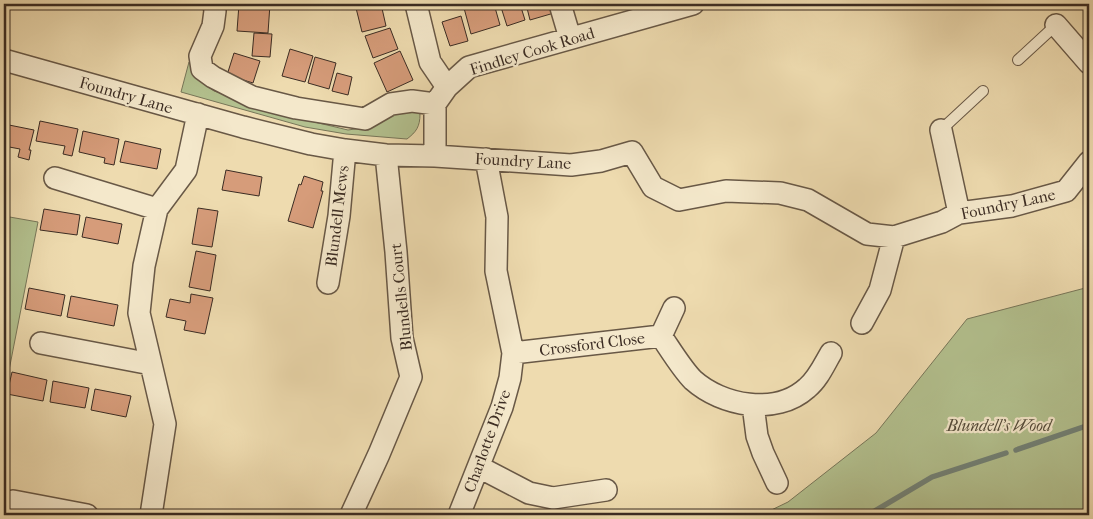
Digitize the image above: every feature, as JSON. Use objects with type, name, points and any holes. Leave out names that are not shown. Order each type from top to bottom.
[{"type":"street","points":[[214,4],[213,26],[200,56],[202,69],[213,77],[252,97],[296,108],[365,120],[391,104],[441,96]]},
{"type":"street","points":[[416,4],[430,62],[441,96],[435,156]]},
{"type":"street","points":[[560,4],[570,38]]},
{"type":"street","name":"Findley Cook Road","points":[[441,96],[469,67],[682,5]]},
{"type":"street","points":[[1056,25],[1089,63]]},
{"type":"street","name":"Foundry Lane","points":[[4,60],[311,144],[345,150],[386,156],[435,156],[571,166],[601,161],[632,152],[653,186],[678,200],[726,192],[780,193],[808,200],[867,234],[894,238],[942,222],[959,213],[1012,206],[1066,191],[1089,162]]},
{"type":"street","points":[[151,515],[165,424],[140,313],[144,266],[157,209],[186,170],[198,114]]},
{"type":"street","points":[[941,130],[959,213]]},
{"type":"street","name":"Blundell Mews","points":[[328,283],[345,150]]},
{"type":"street","name":"Blundells Court","points":[[351,515],[411,377],[402,338],[396,252],[386,156]]},
{"type":"street","name":"Charlotte Drive","points":[[459,515],[502,408],[510,378],[513,353],[496,271],[497,217],[486,159]]},
{"type":"street","points":[[55,178],[157,209]]},
{"type":"street","points":[[862,323],[880,290],[894,238]]},
{"type":"street","points":[[661,336],[674,308]]},
{"type":"street","name":"Crossford Close","points":[[513,353],[661,336],[692,378],[706,390],[719,396],[753,405],[784,401],[808,388],[831,353]]},
{"type":"street","points":[[41,343],[151,364]]},
{"type":"street","points":[[753,405],[757,436],[777,483]]},
{"type":"street","points":[[479,466],[529,493],[553,498],[606,490]]},
{"type":"street","points":[[13,501],[87,515]]},
{"type":"lane","points":[[1018,60],[1056,25]]},
{"type":"lane","points":[[941,130],[983,91]]},
{"type":"green space","points":[[189,62],[196,71],[199,80],[214,91],[306,120],[348,130],[369,127],[393,114],[413,110],[420,114],[418,126],[407,139],[346,134],[305,127],[181,92]]},
{"type":"green space","points":[[4,216],[38,222],[4,396]]},
{"type":"green space","name":"Blundell's Wood","points":[[1089,287],[1089,515],[761,515],[788,502],[876,433],[967,319]]},
{"type":"building","points":[[239,4],[270,4],[268,33],[237,31]]},
{"type":"building","points":[[381,4],[386,26],[362,32],[356,8]]},
{"type":"building","points":[[479,4],[494,4],[500,25],[471,34],[464,8]]},
{"type":"building","points":[[500,4],[520,4],[525,20],[507,26]]},
{"type":"building","points":[[526,4],[551,4],[554,13],[530,20]]},
{"type":"building","points":[[461,16],[468,41],[450,46],[442,22]]},
{"type":"building","points":[[390,28],[398,49],[373,58],[365,36]]},
{"type":"building","points":[[254,33],[272,34],[270,57],[252,56]]},
{"type":"building","points":[[290,49],[313,56],[305,82],[282,76]]},
{"type":"building","points":[[400,51],[413,80],[387,92],[374,63]]},
{"type":"building","points":[[234,53],[260,61],[253,83],[227,75]]},
{"type":"building","points":[[315,57],[336,63],[329,89],[308,83]]},
{"type":"building","points":[[337,73],[352,77],[348,95],[332,91]]},
{"type":"building","points":[[40,121],[78,129],[72,156],[63,154],[65,146],[36,141]]},
{"type":"building","points":[[4,124],[34,130],[29,150],[31,150],[29,160],[18,157],[20,149],[4,146]]},
{"type":"building","points":[[83,131],[119,139],[114,165],[104,163],[105,158],[79,152]]},
{"type":"building","points":[[125,141],[161,149],[157,169],[120,162]]},
{"type":"building","points":[[226,170],[262,177],[259,196],[222,190]]},
{"type":"building","points":[[304,176],[323,182],[321,191],[323,191],[313,228],[288,221],[299,184],[301,185]]},
{"type":"building","points":[[198,208],[218,211],[212,247],[192,244]]},
{"type":"building","points":[[44,209],[80,215],[77,235],[40,230]]},
{"type":"building","points":[[86,217],[122,224],[118,244],[82,237]]},
{"type":"building","points":[[196,251],[216,255],[210,291],[189,287]]},
{"type":"building","points":[[29,288],[65,295],[61,316],[25,309]]},
{"type":"building","points":[[191,294],[213,298],[205,334],[184,330],[186,321],[166,317],[170,299],[190,303]]},
{"type":"building","points":[[71,296],[118,305],[114,326],[67,317]]},
{"type":"building","points":[[12,372],[47,380],[43,401],[7,394]]},
{"type":"building","points":[[53,381],[89,388],[85,408],[50,402]]},
{"type":"building","points":[[95,389],[131,396],[126,417],[91,410]]},
{"type":"waterway","points":[[1016,450],[1089,425]]},
{"type":"waterway","points":[[868,515],[932,477],[1006,453]]}]
